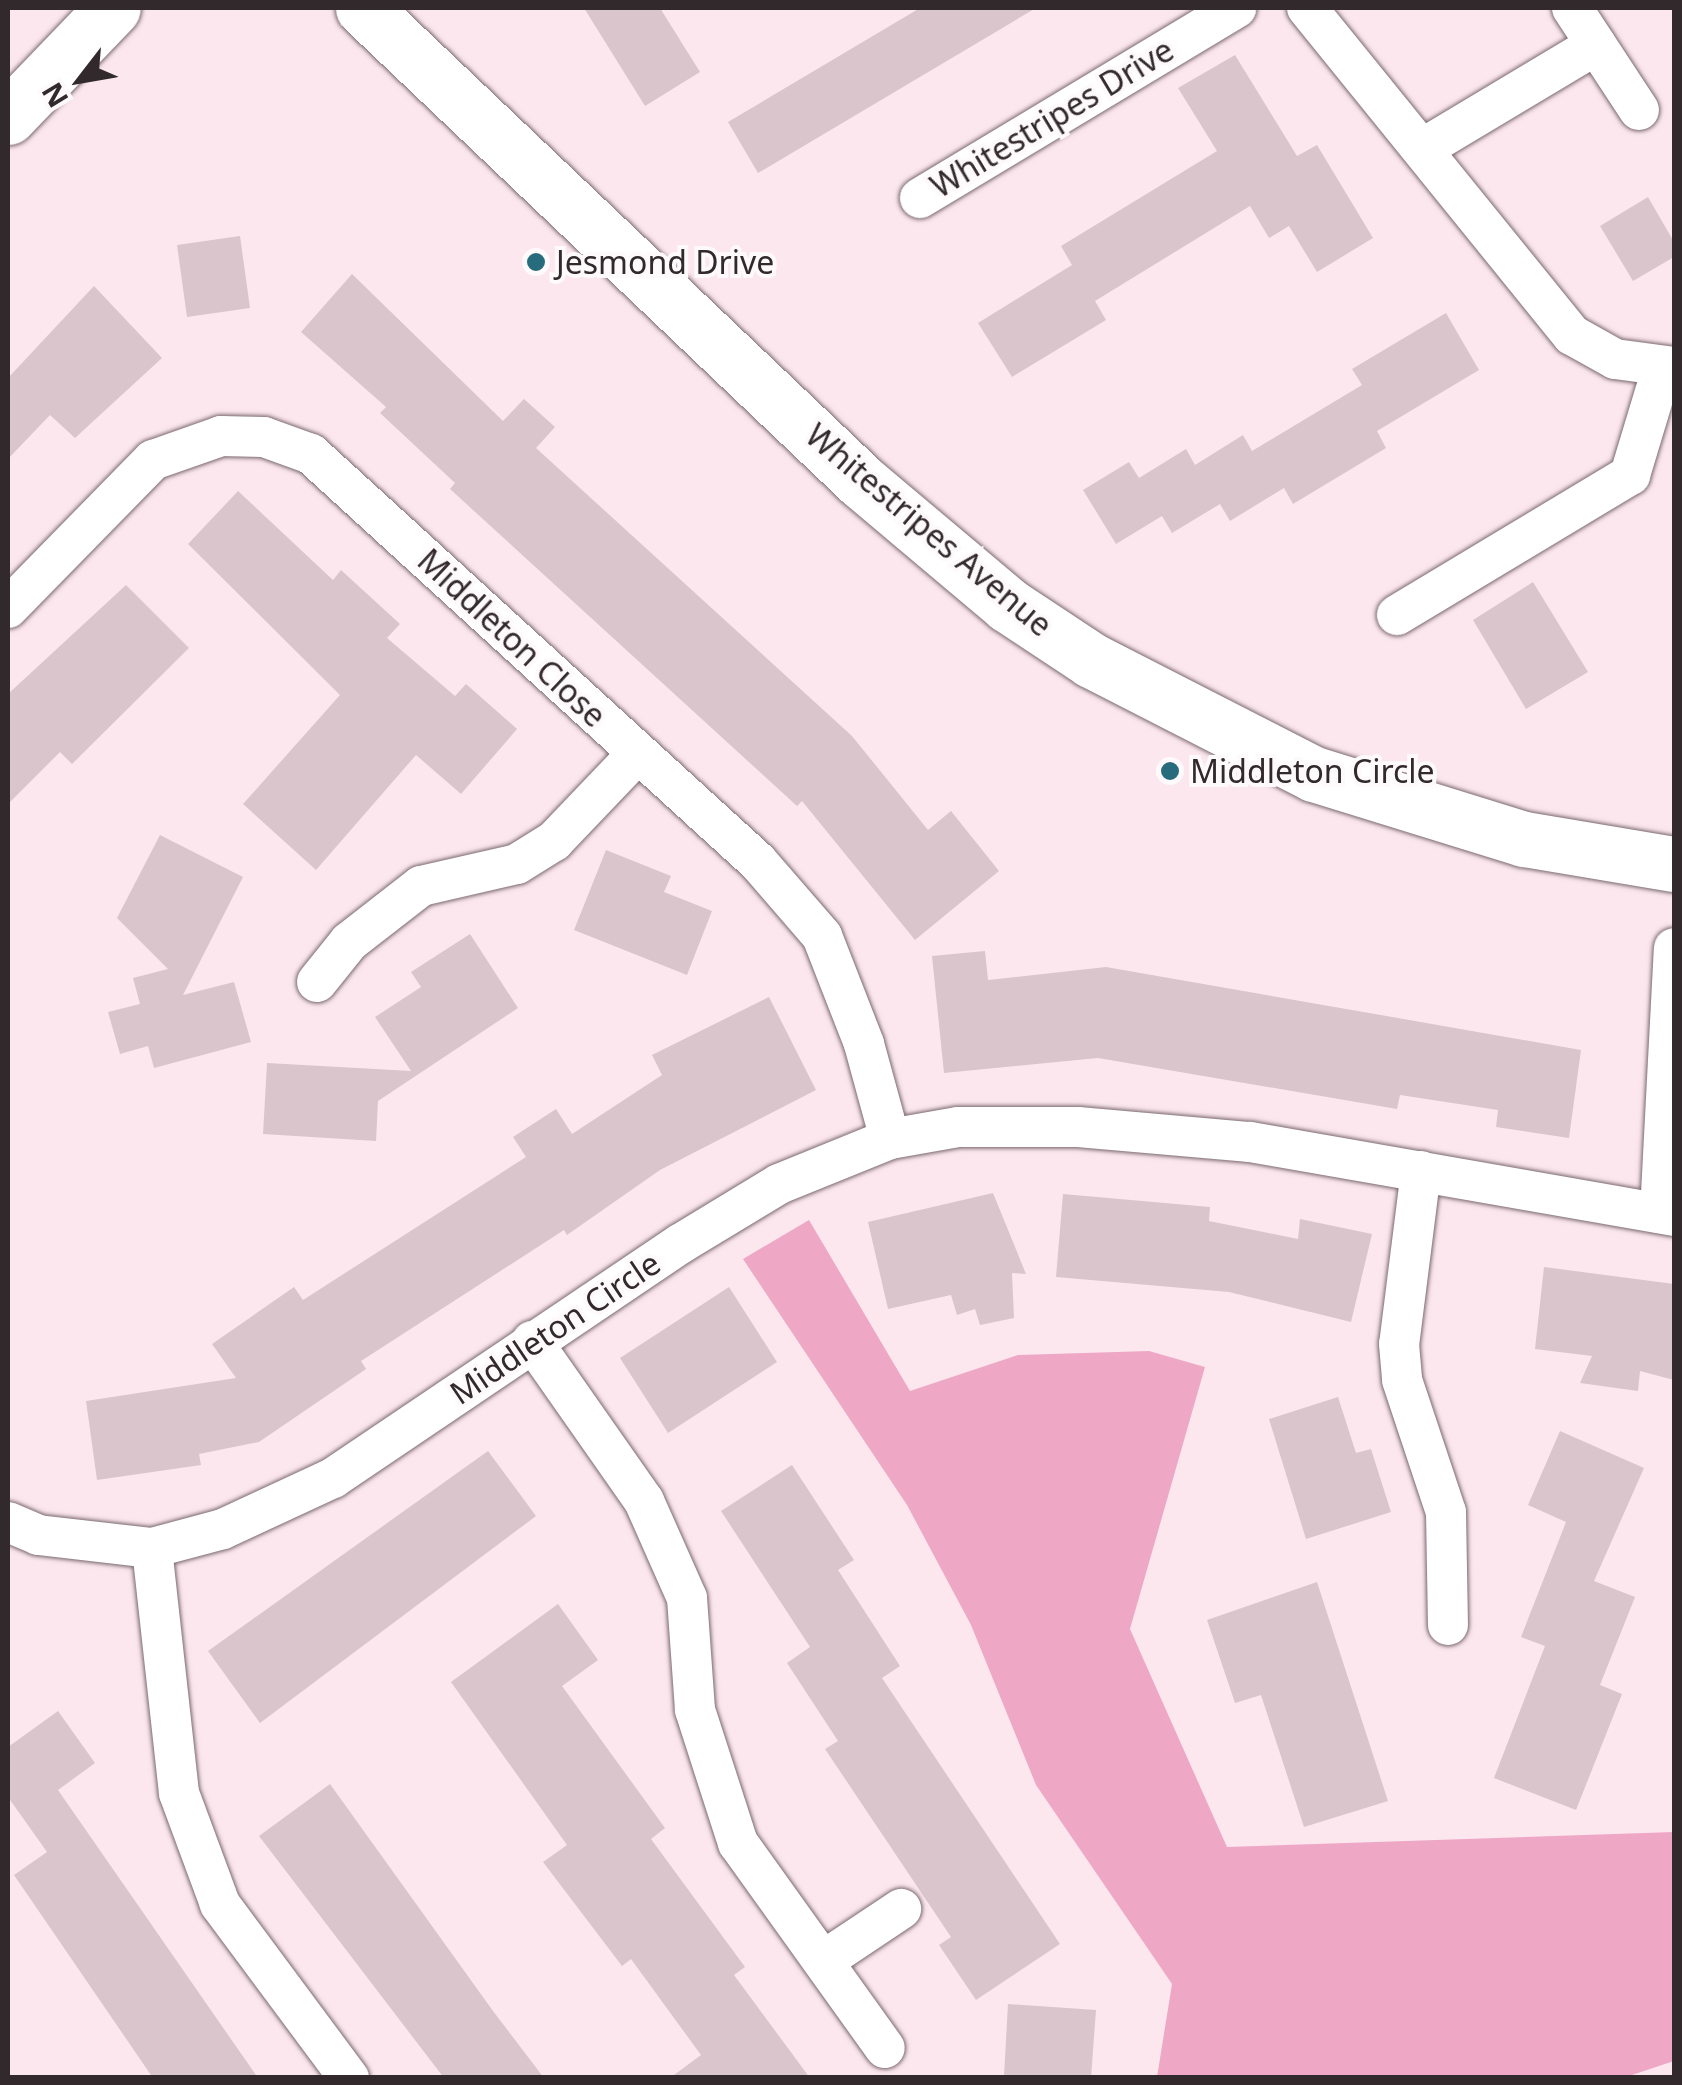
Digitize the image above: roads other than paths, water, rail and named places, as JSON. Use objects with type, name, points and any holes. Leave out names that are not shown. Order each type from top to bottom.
[{"type":"street","points":[[8,117],[114,8]]},
{"type":"street","name":"Whitestripes Avenue","points":[[363,8],[862,482],[1008,605],[1090,660],[1314,774],[1524,839],[1674,864]]},
{"type":"street","name":"Whitestripes Drive","points":[[920,198],[1236,8]]},
{"type":"street","points":[[1307,8],[1572,335],[1614,360],[1668,368],[1630,475],[1397,615]]},
{"type":"street","points":[[1572,8],[1639,110]]},
{"type":"street","points":[[1422,149],[1596,45]]},
{"type":"street","name":"Middleton Close","points":[[8,608],[154,460],[221,436],[264,437],[311,454],[758,862],[822,936],[864,1044],[890,1139]]},
{"type":"street","points":[[317,982],[348,942],[421,886],[517,864],[554,841],[637,754]]},
{"type":"street","name":"Middleton Circle","points":[[152,1548],[223,1529],[333,1478],[532,1342],[779,1184],[890,1139],[958,1128],[1078,1127],[1250,1142],[1667,1214],[1674,948]]},
{"type":"street","points":[[1421,1171],[1398,1344],[1402,1380],[1446,1512],[1448,1625]]},
{"type":"street","points":[[532,1342],[644,1501],[687,1598],[694,1710],[738,1843],[885,2048]]},
{"type":"street","points":[[8,1522],[38,1534],[152,1548],[179,1793],[213,1885],[349,2078]]},
{"type":"street","points":[[823,1961],[901,1909]]},
{"type":"place","name":"Jesmond Drive","points":[[536,262]]},
{"type":"place","name":"Middleton Circle","points":[[1170,771]]}]
